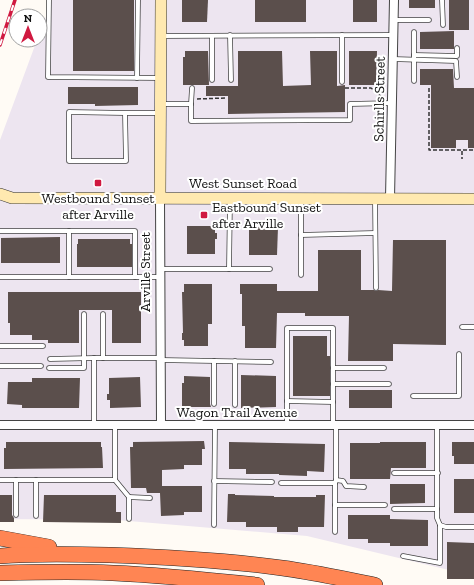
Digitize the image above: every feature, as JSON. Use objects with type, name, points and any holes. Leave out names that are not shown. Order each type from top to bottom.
[{"type":"highway","points":[[0,538],[94,554]]},
{"type":"highway","points":[[0,556],[38,554],[157,556],[234,562],[283,568],[375,585]]},
{"type":"highway","points":[[0,573],[113,573],[189,577],[257,585]]},
{"type":"main road","name":"Arville Street","points":[[160,198],[161,0]]},
{"type":"main road","name":"West Sunset Road","points":[[0,194],[12,198],[474,199]]},
{"type":"main road","name":"West Sunset Road","points":[[0,202],[12,198]]},
{"type":"street","name":"Schirlls Street","points":[[390,198],[394,0]]},
{"type":"street","name":"Arville Street","points":[[160,198],[161,425]]},
{"type":"street","name":"Wagon Trail Avenue","points":[[0,425],[474,425]]},
{"type":"lane","points":[[49,0],[48,77],[160,78]]},
{"type":"lane","points":[[137,78],[138,0]]},
{"type":"lane","points":[[442,0],[443,24]]},
{"type":"lane","points":[[393,20],[429,20]]},
{"type":"lane","points":[[414,32],[414,81]]},
{"type":"lane","points":[[342,35],[342,82]]},
{"type":"lane","points":[[161,36],[393,35]]},
{"type":"lane","points":[[212,36],[212,80]]},
{"type":"lane","points":[[230,36],[230,80]]},
{"type":"lane","points":[[393,59],[457,56],[457,48]]},
{"type":"lane","points":[[414,57],[456,61],[457,77]]},
{"type":"lane","points":[[192,88],[191,121],[350,120],[350,104],[392,103]]},
{"type":"lane","points":[[125,113],[126,161],[69,161],[69,112],[125,113],[191,104]]},
{"type":"lane","points":[[229,269],[230,198]]},
{"type":"lane","points":[[301,198],[301,275]]},
{"type":"lane","points":[[375,198],[376,288]]},
{"type":"lane","points":[[0,231],[135,231],[135,277]]},
{"type":"lane","points":[[69,231],[69,277]]},
{"type":"lane","points":[[301,234],[375,233]]},
{"type":"lane","points":[[0,277],[135,277],[160,273],[229,269],[270,269]]},
{"type":"lane","points":[[49,368],[84,368],[84,314]]},
{"type":"lane","points":[[103,314],[103,358]]},
{"type":"lane","points":[[462,327],[474,327]]},
{"type":"lane","points":[[287,425],[287,328],[333,328],[335,532]]},
{"type":"lane","points":[[0,346],[43,346]]},
{"type":"lane","points":[[413,396],[459,396],[459,354]]},
{"type":"lane","points":[[94,358],[94,425]]},
{"type":"lane","points":[[50,359],[103,358],[271,362]]},
{"type":"lane","points":[[214,361],[214,404]]},
{"type":"lane","points":[[235,361],[235,405]]},
{"type":"lane","points":[[0,366],[41,366]]},
{"type":"lane","points":[[333,368],[384,368]]},
{"type":"lane","points":[[333,384],[388,384]]},
{"type":"lane","points":[[287,401],[333,402]]},
{"type":"lane","points":[[115,425],[115,480],[129,497],[129,519]]},
{"type":"lane","points":[[214,525],[215,425]]},
{"type":"lane","points":[[403,556],[440,563],[440,525],[438,518],[438,425]]},
{"type":"lane","points":[[394,473],[438,473]]},
{"type":"lane","points":[[0,480],[115,480]]},
{"type":"lane","points":[[16,480],[16,515]]},
{"type":"lane","points":[[36,480],[36,516]]},
{"type":"lane","points":[[214,481],[272,482]]},
{"type":"lane","points":[[281,483],[343,481],[346,486],[364,487]]},
{"type":"lane","points":[[129,497],[150,498]]},
{"type":"lane","points":[[335,505],[384,505]]},
{"type":"lane","points":[[394,509],[438,509]]},
{"type":"lane","points":[[440,525],[446,527],[474,527]]},
{"type":"path","points":[[345,88],[371,88],[383,98]]},
{"type":"path","points":[[429,88],[429,150],[474,150]]},
{"type":"path","points":[[195,99],[225,98]]},
{"type":"path","points":[[462,150],[462,159]]},
{"type":"shaded area","points":[[52,0],[474,0],[474,576],[307,536],[117,520],[0,519],[0,140],[34,48],[48,48],[48,11]]},
{"type":"building","points":[[73,0],[134,0],[134,71],[73,71]]},
{"type":"building","points":[[182,0],[208,0],[207,22],[182,22]]},
{"type":"building","points":[[255,0],[306,0],[306,22],[255,22]]},
{"type":"building","points":[[353,0],[377,0],[377,22],[353,22]]},
{"type":"building","points":[[409,0],[435,0],[435,8],[409,8]]},
{"type":"building","points":[[449,0],[469,0],[469,30],[449,30]]},
{"type":"building","points":[[454,31],[454,49],[420,49],[420,32]]},
{"type":"building","points":[[185,51],[208,51],[209,85],[183,85],[183,57],[185,57]]},
{"type":"building","points":[[238,51],[282,51],[283,86],[311,85],[310,51],[337,51],[337,86],[345,85],[345,112],[228,114],[228,96],[206,96],[206,86],[238,86]]},
{"type":"building","points":[[349,51],[377,51],[376,85],[349,85]]},
{"type":"building","points":[[420,69],[453,69],[454,88],[474,88],[474,148],[468,148],[468,140],[456,140],[456,148],[431,148],[431,85],[420,85]]},
{"type":"building","points":[[68,87],[138,87],[138,105],[95,106],[95,104],[68,104]]},
{"type":"building","points":[[187,226],[215,226],[217,239],[215,239],[215,254],[187,254]]},
{"type":"building","points":[[249,227],[278,227],[277,255],[249,255]]},
{"type":"building","points":[[60,237],[60,263],[1,263],[1,238]]},
{"type":"building","points":[[78,239],[130,239],[130,244],[132,244],[132,267],[77,267]]},
{"type":"building","points":[[393,240],[446,240],[446,345],[393,344],[393,361],[348,361],[349,316],[305,316],[305,313],[277,313],[276,348],[245,348],[245,326],[242,326],[242,294],[240,294],[240,284],[277,284],[277,291],[318,291],[318,250],[361,250],[361,290],[392,291]]},
{"type":"building","points":[[184,284],[212,284],[212,324],[208,324],[208,346],[184,346],[184,340],[182,340],[182,292],[184,292]]},
{"type":"building","points":[[8,292],[141,292],[141,343],[112,343],[112,310],[79,310],[79,343],[48,343],[48,340],[32,340],[32,335],[10,335],[10,323],[8,323]]},
{"type":"building","points":[[293,336],[327,336],[327,356],[330,356],[330,396],[293,396]]},
{"type":"building","points":[[241,375],[276,376],[276,407],[241,408]]},
{"type":"building","points":[[184,376],[210,377],[211,407],[182,407],[182,383],[184,383]]},
{"type":"building","points":[[140,377],[141,407],[110,408],[110,400],[107,400],[107,394],[109,394],[109,378]]},
{"type":"building","points":[[32,378],[80,378],[79,408],[22,408],[22,405],[7,404],[8,382],[32,382]]},
{"type":"building","points":[[349,390],[392,390],[392,408],[349,408]]},
{"type":"building","points":[[204,441],[205,449],[202,449],[202,465],[184,465],[184,469],[162,470],[162,486],[202,486],[202,512],[184,512],[184,515],[161,516],[160,493],[147,493],[146,488],[131,488],[130,447],[133,447],[133,442]]},
{"type":"building","points":[[6,442],[101,442],[103,468],[4,469],[4,448],[6,448]]},
{"type":"building","points":[[229,442],[325,444],[324,472],[307,471],[307,476],[246,474],[246,469],[229,469]]},
{"type":"building","points":[[426,442],[426,468],[391,468],[390,479],[350,479],[350,443]]},
{"type":"building","points":[[452,442],[474,442],[474,464],[454,464],[454,456],[452,456]]},
{"type":"building","points":[[454,479],[474,479],[474,513],[454,513]]},
{"type":"building","points":[[390,484],[425,484],[425,503],[390,504]]},
{"type":"building","points":[[228,494],[274,497],[316,497],[316,495],[325,495],[324,527],[298,527],[298,532],[277,532],[277,527],[246,527],[246,522],[227,522]]},
{"type":"building","points":[[0,495],[12,495],[12,515],[14,522],[0,522]]},
{"type":"building","points":[[44,495],[116,495],[116,512],[121,512],[121,523],[43,522]]},
{"type":"building","points":[[348,515],[390,515],[390,519],[428,520],[428,546],[390,546],[390,543],[368,543],[368,539],[348,539]]},
{"type":"building","points":[[447,542],[474,543],[474,579],[447,579]]},
{"type":"railway","points":[[0,45],[15,0]]},
{"type":"place","name":"Westbound Sunset after Arville","points":[[98,183]]},
{"type":"place","name":"Eastbound Sunset after Arville","points":[[204,215]]}]
